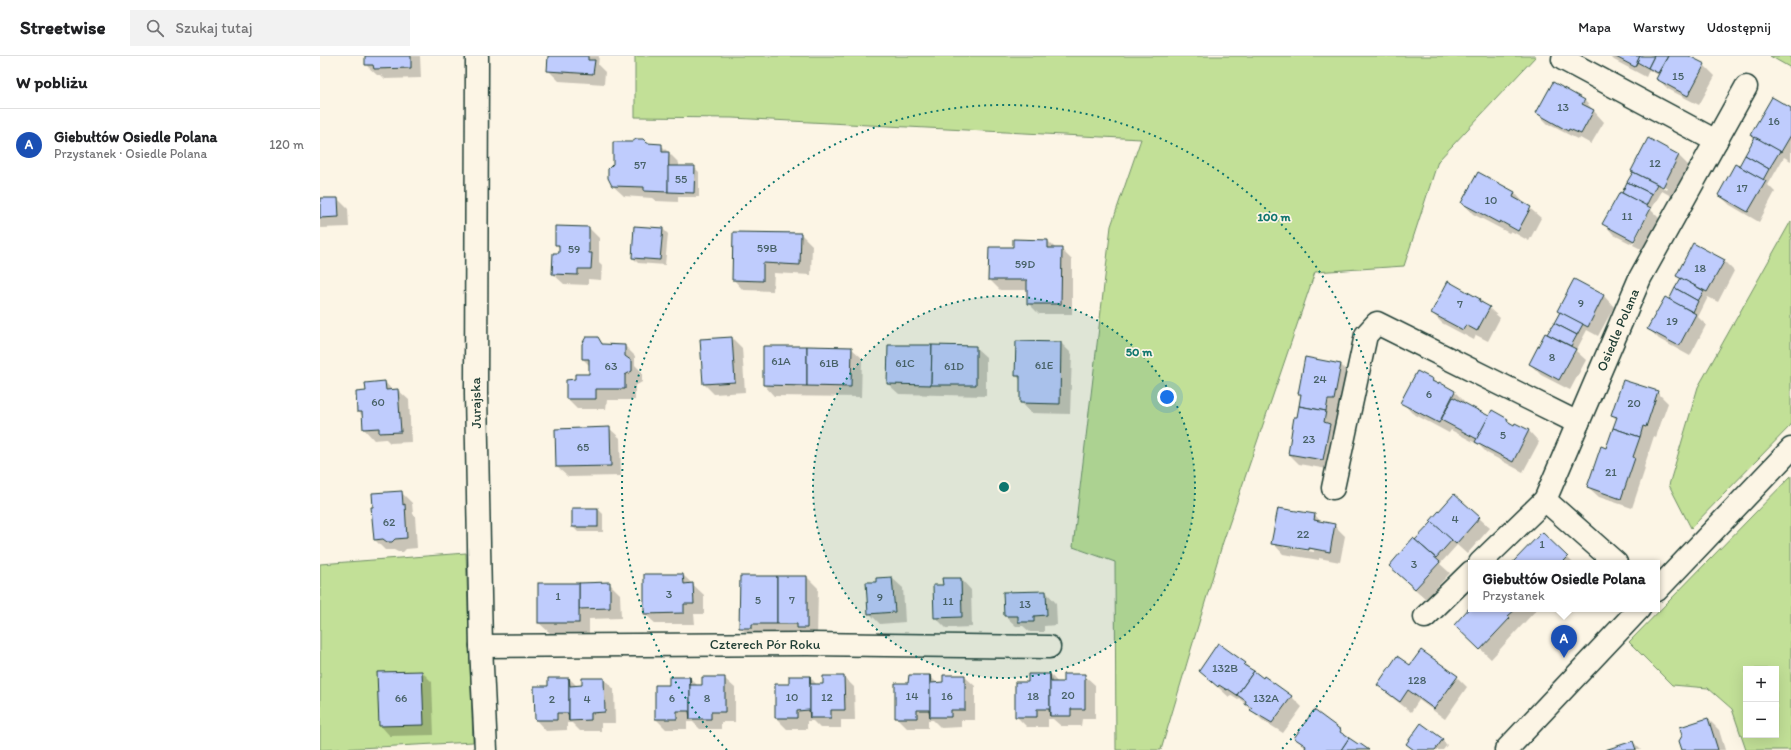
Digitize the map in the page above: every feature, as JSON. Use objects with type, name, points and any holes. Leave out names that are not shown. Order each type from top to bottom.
[{"type":"street","name":"Jurajska","points":[[477,56],[476,394],[481,646],[486,750]]},
{"type":"street","points":[[1563,59],[1716,141]]},
{"type":"street","name":"Osiedle Polana","points":[[1483,560],[1545,500],[1640,278],[1746,87]]},
{"type":"street","points":[[1333,488],[1366,335],[1377,323],[1578,423]]},
{"type":"street","points":[[1660,587],[1791,449]]},
{"type":"street","points":[[1545,500],[1613,560]]},
{"type":"street","points":[[1425,617],[1468,575]]},
{"type":"street","points":[[1506,750],[1636,612]]},
{"type":"street","name":"Czterech Pór Roku","points":[[481,646],[808,644],[1049,647]]},
{"type":"green space","points":[[635,56],[1536,56],[1438,161],[1404,266],[1315,272],[1223,542],[1161,750],[1116,750],[1115,562],[1073,547],[1111,226],[1141,139],[732,118],[635,117]]},
{"type":"green space","points":[[1770,56],[1791,56],[1791,68]]},
{"type":"green space","points":[[1791,221],[1791,425],[1691,528],[1669,485],[1698,387]]},
{"type":"green space","points":[[1791,476],[1791,750],[1746,750],[1732,709],[1708,688],[1672,685],[1629,642],[1660,612],[1660,610]]},
{"type":"green space","points":[[466,553],[473,742],[320,750],[320,564]]},
{"type":"building","points":[[365,56],[411,56],[411,68],[374,69],[373,65],[365,65]]},
{"type":"building","points":[[548,56],[588,56],[588,60],[595,60],[593,74],[547,71]]},
{"type":"building","points":[[1614,56],[1640,56],[1635,67]]},
{"type":"building","points":[[1640,56],[1654,56],[1648,68],[1637,62]]},
{"type":"building","points":[[1654,56],[1668,56],[1658,73],[1648,68]]},
{"type":"building","points":[[1668,56],[1689,56],[1705,64],[1688,96],[1656,79]]},
{"type":"building","points":[[1553,82],[1585,100],[1582,104],[1594,110],[1581,134],[1569,129],[1568,131],[1536,113]]},
{"type":"building","points":[[1772,97],[1791,108],[1791,135],[1781,152],[1750,135]]},
{"type":"building","points":[[1755,137],[1780,151],[1769,169],[1745,155]]},
{"type":"building","points":[[1648,138],[1679,155],[1663,187],[1631,171]]},
{"type":"building","points":[[636,139],[643,139],[647,143],[662,144],[662,152],[669,152],[668,192],[644,191],[644,187],[612,186],[608,178],[608,169],[613,164],[613,142],[632,142]]},
{"type":"building","points":[[1745,155],[1769,169],[1763,180],[1739,166]]},
{"type":"building","points":[[1735,164],[1766,181],[1748,212],[1718,195]]},
{"type":"building","points":[[668,166],[695,166],[694,193],[668,192]]},
{"type":"building","points":[[1478,172],[1515,192],[1513,197],[1531,207],[1518,231],[1461,203]]},
{"type":"building","points":[[1633,172],[1657,184],[1652,194],[1627,182]]},
{"type":"building","points":[[1627,182],[1652,194],[1646,206],[1622,193]]},
{"type":"building","points":[[1620,192],[1651,208],[1634,241],[1602,224]]},
{"type":"building","points":[[320,198],[338,198],[339,217],[320,218]]},
{"type":"building","points":[[555,226],[589,227],[589,253],[592,253],[591,269],[578,269],[578,275],[552,274],[553,253],[559,253],[559,245],[555,245]]},
{"type":"building","points":[[634,226],[663,228],[660,260],[632,258]]},
{"type":"building","points":[[733,232],[801,233],[800,265],[763,263],[763,281],[732,280]]},
{"type":"building","points":[[1013,239],[1048,240],[1048,248],[1062,248],[1061,304],[1027,304],[1027,280],[988,280],[989,247],[1013,247]]},
{"type":"building","points":[[1693,243],[1725,260],[1707,292],[1676,276]]},
{"type":"building","points":[[1681,278],[1704,291],[1698,301],[1675,288]]},
{"type":"building","points":[[1574,279],[1604,295],[1588,327],[1557,311]]},
{"type":"building","points":[[1448,281],[1480,299],[1479,301],[1490,307],[1477,331],[1466,325],[1463,330],[1431,313]]},
{"type":"building","points":[[1675,288],[1698,301],[1693,312],[1669,300]]},
{"type":"building","points":[[1665,297],[1696,314],[1679,346],[1647,329]]},
{"type":"building","points":[[1560,312],[1583,324],[1577,335],[1554,323]]},
{"type":"building","points":[[1554,323],[1577,335],[1571,346],[1547,334]]},
{"type":"building","points":[[1545,333],[1576,349],[1559,380],[1529,364]]},
{"type":"building","points":[[586,337],[598,337],[602,344],[625,345],[625,356],[632,361],[632,371],[625,375],[625,389],[596,389],[596,399],[566,399],[566,380],[575,379],[575,374],[589,374],[589,359],[582,359],[582,344]]},
{"type":"building","points":[[732,337],[735,382],[703,384],[700,339]]},
{"type":"building","points":[[1016,341],[1061,342],[1060,404],[1020,403],[1020,376],[1015,376]]},
{"type":"building","points":[[888,345],[932,345],[931,385],[887,384]]},
{"type":"building","points":[[932,345],[976,346],[976,385],[931,385]]},
{"type":"building","points":[[763,346],[807,346],[807,386],[763,385]]},
{"type":"building","points":[[807,346],[852,347],[851,387],[807,386]]},
{"type":"building","points":[[1305,357],[1341,364],[1334,400],[1328,400],[1326,411],[1299,406],[1301,394],[1298,394]]},
{"type":"building","points":[[1417,371],[1433,379],[1432,381],[1438,384],[1439,382],[1455,391],[1439,423],[1400,403]]},
{"type":"building","points":[[1623,380],[1658,391],[1646,427],[1643,426],[1640,437],[1613,428],[1617,417],[1611,415]]},
{"type":"building","points":[[385,381],[386,390],[398,389],[401,432],[379,433],[379,428],[363,429],[362,412],[357,412],[356,392],[366,391],[365,383]]},
{"type":"building","points":[[1453,397],[1489,416],[1477,439],[1441,420]]},
{"type":"building","points":[[1299,406],[1326,411],[1324,422],[1330,424],[1323,460],[1288,454],[1294,417],[1297,417]]},
{"type":"building","points":[[1492,410],[1508,419],[1507,421],[1514,425],[1515,423],[1529,430],[1513,462],[1475,442]]},
{"type":"building","points":[[610,427],[611,466],[556,467],[555,429]]},
{"type":"building","points":[[1613,428],[1640,437],[1633,457],[1635,458],[1621,499],[1587,487],[1601,446],[1606,448]]},
{"type":"building","points":[[402,491],[403,505],[405,504],[407,538],[395,539],[392,542],[387,542],[383,539],[374,540],[371,507],[373,507],[372,493]]},
{"type":"building","points":[[1454,494],[1480,517],[1456,544],[1430,521]]},
{"type":"building","points":[[572,508],[598,508],[598,527],[572,527]]},
{"type":"building","points":[[1278,508],[1315,514],[1314,520],[1335,524],[1330,552],[1271,544]]},
{"type":"building","points":[[1432,522],[1452,540],[1436,558],[1415,540]]},
{"type":"building","points":[[1542,532],[1568,557],[1565,560],[1515,560]]},
{"type":"building","points":[[1413,538],[1440,562],[1415,589],[1389,566]]},
{"type":"building","points":[[644,574],[683,574],[684,584],[693,583],[694,604],[684,604],[684,613],[644,614]]},
{"type":"building","points":[[740,576],[777,576],[777,624],[752,624],[752,628],[739,628]]},
{"type":"building","points":[[777,576],[807,576],[807,628],[797,628],[797,624],[777,624]]},
{"type":"building","points":[[892,577],[895,612],[868,614],[866,582],[876,582],[876,578]]},
{"type":"building","points":[[942,578],[961,578],[962,617],[934,618],[933,585],[943,585]]},
{"type":"building","points":[[610,582],[610,608],[579,609],[579,583]]},
{"type":"building","points":[[538,583],[579,583],[579,623],[538,623]]},
{"type":"building","points":[[1046,591],[1047,615],[1034,616],[1034,622],[1018,622],[1018,616],[1004,616],[1003,592]]},
{"type":"building","points":[[1468,609],[1468,612],[1513,612],[1508,616],[1510,618],[1480,650],[1454,625]]},
{"type":"building","points":[[1218,643],[1246,663],[1244,665],[1254,671],[1237,695],[1219,685],[1218,687],[1199,671]]},
{"type":"building","points":[[1421,650],[1458,676],[1434,709],[1408,690],[1400,702],[1377,685],[1397,656],[1410,665]]},
{"type":"building","points":[[422,671],[424,725],[379,726],[377,672]]},
{"type":"building","points":[[1254,671],[1263,678],[1264,676],[1292,696],[1272,723],[1250,710],[1252,708],[1245,704],[1246,701],[1237,695]]},
{"type":"building","points":[[1028,674],[1050,674],[1050,716],[1049,709],[1037,709],[1037,717],[1015,717],[1015,682],[1028,682]]},
{"type":"building","points":[[1050,674],[1051,682],[1063,682],[1063,674],[1085,674],[1085,709],[1071,709],[1071,716],[1050,716]]},
{"type":"building","points":[[909,675],[930,675],[930,717],[929,710],[917,710],[917,718],[895,718],[895,683],[908,683]]},
{"type":"building","points":[[930,675],[931,683],[943,682],[943,675],[965,675],[965,710],[951,710],[951,717],[930,717]]},
{"type":"building","points":[[789,676],[810,676],[810,718],[809,710],[797,711],[797,718],[775,718],[775,684],[789,684]]},
{"type":"building","points":[[823,676],[844,676],[845,710],[831,710],[831,718],[810,718],[810,684],[823,684]]},
{"type":"building","points":[[669,677],[690,677],[690,719],[689,711],[677,711],[677,719],[655,719],[655,685],[669,685]]},
{"type":"building","points":[[702,677],[725,677],[725,712],[711,712],[711,719],[690,719],[690,685],[702,685]]},
{"type":"building","points":[[548,678],[569,678],[569,721],[568,713],[557,713],[557,720],[535,720],[534,686],[548,686]]},
{"type":"building","points":[[569,678],[570,686],[582,685],[582,678],[604,678],[605,712],[591,713],[591,720],[569,721]]},
{"type":"building","points":[[1314,710],[1341,730],[1340,732],[1349,738],[1341,750],[1308,750],[1305,748],[1306,746],[1294,738]]},
{"type":"building","points":[[1708,718],[1718,750],[1682,750],[1679,741],[1682,736],[1680,727]]},
{"type":"building","points":[[1421,723],[1443,739],[1435,750],[1414,750],[1406,744]]},
{"type":"building","points":[[1349,738],[1358,744],[1359,743],[1369,750],[1341,750]]},
{"type":"building","points":[[1633,741],[1636,750],[1605,750]]},
{"type":"place","name":"Giebułtów Osiedle Polana","points":[[1564,658]]}]
